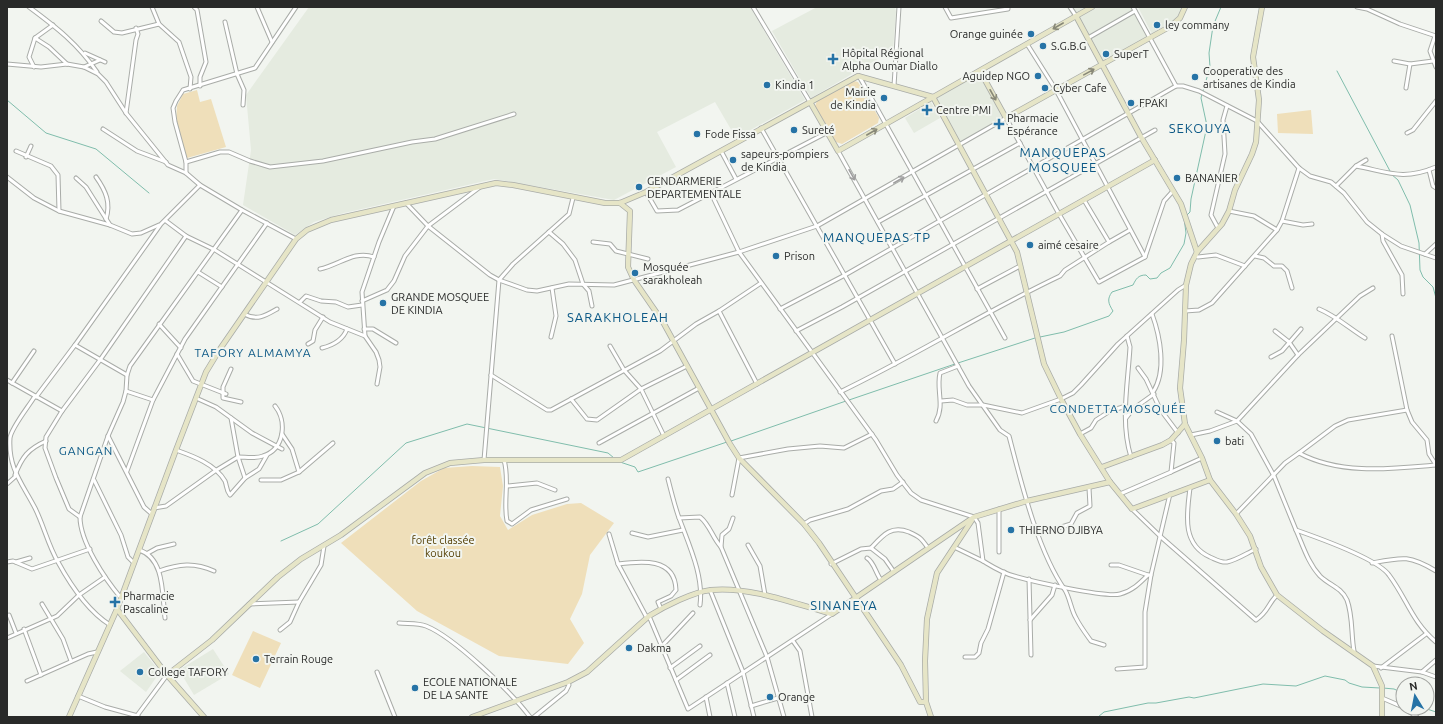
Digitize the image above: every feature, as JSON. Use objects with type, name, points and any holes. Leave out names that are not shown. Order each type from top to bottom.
[{"type":"street","points":[[29,7],[53,25],[85,53],[105,62]]},
{"type":"street","points":[[152,7],[158,24],[179,42],[190,77],[190,89]]},
{"type":"street","points":[[194,7],[197,10],[206,62],[200,77],[200,86]]},
{"type":"street","points":[[257,7],[272,42]]},
{"type":"street","points":[[186,173],[186,162],[175,122],[173,108],[184,90],[255,68],[296,7]]},
{"type":"street","points":[[754,7],[828,132],[969,386],[1000,430],[1009,436],[1027,501],[1060,585],[1065,590],[1076,618],[1091,641],[1104,645]]},
{"type":"street","points":[[894,86],[899,7]]},
{"type":"street","points":[[945,7],[950,18],[1008,9],[1008,7]]},
{"type":"street","points":[[1070,7],[1141,137],[1174,191],[1186,215],[1196,254]]},
{"type":"street","points":[[838,151],[1092,7]]},
{"type":"street","points":[[406,203],[428,226],[499,280],[527,290],[537,291],[569,284],[614,285],[634,280],[739,252],[817,226],[1171,26],[1180,18],[1185,7]]},
{"type":"street","points":[[1262,7],[1253,57],[1259,100],[1256,142],[1235,190],[1229,211],[1218,228],[1196,254],[1186,285],[1180,388],[1185,424],[1202,458],[1210,480],[1236,514],[1250,536],[1261,567],[1277,595],[1323,631],[1354,651],[1373,666],[1422,672],[1436,676]]},
{"type":"street","points":[[1357,7],[1367,9],[1400,24],[1435,36],[1430,51],[1436,67]]},
{"type":"street","points":[[1088,38],[1134,9],[1176,86]]},
{"type":"street","points":[[101,22],[114,32],[122,33],[136,28],[158,24]]},
{"type":"street","points":[[225,22],[237,74],[244,90],[243,105]]},
{"type":"street","points":[[34,67],[29,57],[34,38],[53,25]]},
{"type":"street","points":[[126,113],[138,34],[136,28]]},
{"type":"street","points":[[34,38],[49,47],[67,64]]},
{"type":"street","points":[[1027,44],[1056,90],[1081,139],[1109,186],[1130,230],[1146,257]]},
{"type":"street","points":[[85,53],[126,113],[168,165],[186,173],[200,185],[296,239]]},
{"type":"street","points":[[84,67],[100,60]]},
{"type":"street","points":[[1394,61],[1410,64],[1433,61]]},
{"type":"street","points":[[7,64],[34,67],[67,64],[84,67],[98,74]]},
{"type":"street","points":[[1406,88],[1410,64]]},
{"type":"street","points":[[980,71],[1059,214],[1099,282],[1146,257],[1164,200],[1174,191]]},
{"type":"street","points":[[858,76],[1005,338]]},
{"type":"street","points":[[69,717],[117,609],[201,385],[217,355],[266,281],[296,239],[307,230],[330,220],[496,183],[605,203],[620,203],[646,192],[720,150],[858,76],[932,97],[1011,241],[1027,292],[1044,364],[1080,434],[1110,482],[1132,509],[1161,537],[1256,620],[1267,612],[1271,601],[1277,595]]},
{"type":"street","points":[[780,309],[845,275],[1033,166],[1176,86],[1183,86],[1200,91],[1257,121],[1299,168],[1310,176],[1331,182],[1344,193],[1356,211],[1382,234],[1401,246],[1436,258]]},
{"type":"street","points":[[1407,134],[1413,130],[1436,101]]},
{"type":"street","points":[[1218,228],[1211,215],[1215,204],[1216,191],[1221,176],[1225,154],[1223,120],[1227,106]]},
{"type":"street","points":[[186,162],[220,152],[229,152],[250,161],[270,166],[323,161],[435,139],[514,114]]},
{"type":"street","points":[[761,128],[895,364]]},
{"type":"street","points":[[102,129],[136,151],[166,162]]},
{"type":"street","points":[[796,330],[1155,130]]},
{"type":"street","points":[[646,192],[657,211],[678,210],[828,132]]},
{"type":"street","points":[[878,222],[1020,143]]},
{"type":"street","points":[[26,157],[31,146]]},
{"type":"street","points":[[720,150],[736,179]]},
{"type":"street","points":[[16,151],[26,157],[51,166],[58,175],[58,211]]},
{"type":"street","points":[[78,696],[105,707],[137,716],[167,675],[212,640],[278,577],[301,559],[341,535],[425,472],[450,463],[484,460],[621,460],[1155,160]]},
{"type":"street","points":[[1336,186],[1356,166],[1366,160]]},
{"type":"street","points":[[1356,166],[1400,176],[1436,168]]},
{"type":"street","points":[[1185,311],[1199,310],[1212,303],[1277,230],[1282,221],[1299,168]]},
{"type":"street","points":[[1428,170],[1433,186],[1436,188]]},
{"type":"street","points":[[7,177],[34,198],[58,211],[110,225],[132,234],[141,233],[166,221],[200,185]]},
{"type":"street","points":[[96,177],[106,195],[110,208],[106,220]]},
{"type":"street","points":[[76,178],[86,187],[110,225]]},
{"type":"street","points":[[300,302],[306,296],[321,301],[336,302],[348,307],[362,303],[387,290],[394,281],[405,256],[428,226],[482,185]]},
{"type":"street","points":[[711,193],[739,252],[846,402],[872,434],[911,493],[921,500],[974,517],[978,522],[983,561]]},
{"type":"street","points":[[484,460],[499,280],[513,264],[569,214],[574,198]]},
{"type":"street","points":[[1084,200],[1109,242]]},
{"type":"street","points":[[620,203],[630,211],[628,267],[634,280],[644,292],[688,366],[729,442],[739,458],[804,524],[901,665],[920,702],[926,702]]},
{"type":"street","points":[[377,384],[380,367],[379,360],[376,352],[365,336],[362,292],[374,256],[395,206]]},
{"type":"street","points":[[121,598],[105,577],[90,549],[80,527],[80,517],[108,436],[126,390],[127,376],[130,366],[141,348],[215,250],[242,210]]},
{"type":"street","points":[[1229,211],[1254,216],[1277,230]]},
{"type":"street","points":[[166,221],[186,236],[215,250],[323,317],[365,336]]},
{"type":"street","points":[[1282,221],[1303,225],[1312,224]]},
{"type":"street","points":[[127,471],[153,400],[180,348],[267,223]]},
{"type":"street","points":[[110,625],[103,620],[79,595],[57,561],[35,508],[15,476],[12,464],[11,434],[35,396],[75,345],[161,224]]},
{"type":"street","points":[[840,392],[895,364],[990,311],[1060,276],[1065,270],[1084,257],[1130,230]]},
{"type":"street","points":[[549,232],[564,244],[575,260],[582,284],[589,291],[592,306]]},
{"type":"street","points":[[1382,234],[1383,241],[1402,275],[1403,294]]},
{"type":"street","points":[[80,517],[69,509],[45,448],[46,437],[62,411],[100,360],[186,236]]},
{"type":"street","points":[[593,242],[610,244],[616,251],[648,259]]},
{"type":"street","points":[[1425,254],[1436,244]]},
{"type":"street","points":[[320,269],[357,255],[365,254],[374,256]]},
{"type":"street","points":[[1196,254],[1205,257],[1216,255],[1245,266]]},
{"type":"street","points":[[1255,256],[1264,258],[1274,266],[1282,266],[1287,271],[1292,288]]},
{"type":"street","points":[[977,289],[1020,266]]},
{"type":"street","points":[[198,272],[222,287]]},
{"type":"street","points":[[491,375],[547,410],[551,410],[660,351],[696,324],[719,311],[761,282]]},
{"type":"street","points":[[941,401],[953,400],[967,405],[983,405],[1022,413],[1061,399],[1073,393],[1127,336],[1178,290],[1186,285]]},
{"type":"street","points":[[551,337],[556,316],[552,288]]},
{"type":"street","points":[[1191,435],[1210,431],[1237,421],[1298,355],[1339,318],[1360,296],[1373,288]]},
{"type":"street","points":[[244,314],[250,317],[261,318],[277,309]]},
{"type":"street","points":[[1319,309],[1339,318],[1348,327],[1364,338]]},
{"type":"street","points":[[719,311],[757,384]]},
{"type":"street","points":[[1126,418],[1133,409],[1153,393],[1160,376],[1160,352],[1156,325],[1152,314]]},
{"type":"street","points":[[308,344],[313,341],[315,330],[323,317]]},
{"type":"street","points":[[159,324],[180,348]]},
{"type":"street","points":[[322,348],[332,346],[344,337],[348,329]]},
{"type":"street","points":[[364,329],[372,329],[396,343]]},
{"type":"street","points":[[1271,357],[1282,351],[1301,329]]},
{"type":"street","points":[[1275,331],[1289,342],[1298,355]]},
{"type":"street","points":[[1127,336],[1130,347],[1126,418],[1127,443],[1131,456]]},
{"type":"street","points":[[1392,336],[1406,410],[1412,422],[1427,440],[1429,454],[1436,465]]},
{"type":"street","points":[[75,345],[127,376]]},
{"type":"street","points":[[610,346],[624,370],[641,388],[664,436]]},
{"type":"street","points":[[12,383],[34,351]]},
{"type":"street","points":[[177,354],[193,381],[226,394]]},
{"type":"street","points":[[936,421],[941,410],[940,373],[957,364]]},
{"type":"street","points":[[571,399],[587,419],[597,420],[641,388],[688,366]]},
{"type":"street","points":[[1138,368],[1153,393],[1160,409],[1178,433]]},
{"type":"street","points":[[231,369],[222,393],[223,398],[241,402]]},
{"type":"street","points":[[7,380],[62,411]]},
{"type":"street","points":[[598,443],[699,388]]},
{"type":"street","points":[[126,390],[153,400]]},
{"type":"street","points":[[196,398],[216,407],[252,433],[282,449]]},
{"type":"street","points":[[275,406],[280,414],[282,434],[292,449],[299,472]]},
{"type":"street","points":[[1080,434],[1091,428],[1096,420],[1110,411],[1126,406]]},
{"type":"street","points":[[1236,514],[1285,464],[1335,426],[1348,420],[1406,410]]},
{"type":"street","points":[[1217,412],[1237,421],[1252,434],[1274,476],[1311,565],[1327,582],[1340,589],[1347,600],[1352,623],[1354,651]]},
{"type":"street","points":[[231,418],[238,457],[246,478]]},
{"type":"street","points":[[1102,468],[1170,440],[1185,424]]},
{"type":"street","points":[[7,430],[11,434]]},
{"type":"street","points":[[154,508],[166,506],[215,471],[238,457],[251,458],[271,453],[282,434]]},
{"type":"street","points":[[739,458],[788,449],[820,446],[844,448],[872,434]]},
{"type":"street","points":[[108,436],[144,507],[152,514]]},
{"type":"street","points":[[7,484],[15,476],[21,459],[35,446],[46,440]]},
{"type":"street","points":[[1170,440],[1174,443],[1171,472]]},
{"type":"street","points":[[261,480],[281,480],[299,472],[333,443]]},
{"type":"street","points":[[176,450],[200,460],[215,471],[224,481],[226,491],[230,495],[246,478],[259,468],[267,455]]},
{"type":"street","points":[[1299,453],[1312,460],[1344,468],[1436,465]]},
{"type":"street","points":[[732,495],[739,458]]},
{"type":"street","points":[[1120,494],[1202,458]]},
{"type":"street","points":[[504,460],[508,472],[506,514],[508,521],[512,524],[531,510],[567,499]]},
{"type":"street","points":[[668,479],[679,518],[693,556],[702,592],[700,605]]},
{"type":"street","points":[[94,480],[121,535],[128,557],[134,562]]},
{"type":"street","points":[[1132,509],[1210,480]]},
{"type":"street","points":[[804,524],[810,520],[848,509],[881,491],[893,489],[903,482]]},
{"type":"street","points":[[609,534],[618,564],[648,617],[688,709],[743,672],[767,658],[974,517],[1027,501],[1110,482]]},
{"type":"street","points":[[507,486],[524,483],[537,483],[555,490]]},
{"type":"street","points":[[1038,530],[1052,530],[1071,524],[1077,513],[1090,506],[1089,488]]},
{"type":"street","points":[[1190,488],[1186,524],[1196,546],[1204,554],[1222,562],[1227,562],[1256,550]]},
{"type":"street","points":[[1117,669],[1144,667],[1145,612],[1149,575],[1161,537],[1170,494]]},
{"type":"street","points":[[999,509],[999,552]]},
{"type":"street","points":[[679,518],[700,517],[707,522],[715,540],[721,547],[767,658],[784,717]]},
{"type":"street","points":[[932,717],[926,702],[925,661],[927,619],[937,573],[974,517]]},
{"type":"street","points":[[721,547],[722,536],[729,529],[733,518]]},
{"type":"street","points":[[831,564],[861,549],[871,548],[882,537],[895,529],[900,529],[921,538],[928,548]]},
{"type":"street","points":[[632,533],[648,537],[684,530]]},
{"type":"street","points":[[1296,530],[1338,545],[1388,573],[1426,634],[1436,642]]},
{"type":"street","points":[[148,553],[157,548],[174,544]]},
{"type":"street","points":[[748,545],[760,566],[766,596]]},
{"type":"street","points":[[280,630],[290,622],[299,602],[321,565],[324,546]]},
{"type":"street","points":[[954,547],[1004,572],[1055,585],[1101,594],[1120,595],[1135,587],[1149,575]]},
{"type":"street","points":[[871,548],[885,559],[894,572]]},
{"type":"street","points":[[16,562],[32,569],[90,549]]},
{"type":"street","points":[[139,550],[148,553],[159,571],[164,618]]},
{"type":"street","points":[[7,562],[16,562],[30,558]]},
{"type":"street","points":[[867,558],[871,560],[875,572],[881,580]]},
{"type":"street","points":[[1372,563],[1407,558],[1418,561],[1436,571]]},
{"type":"street","points":[[618,564],[645,561],[666,568],[671,573],[676,583],[676,590],[671,596],[658,602],[660,609]]},
{"type":"street","points":[[159,571],[185,564],[205,567],[214,571]]},
{"type":"street","points":[[1111,565],[1119,564],[1149,575]]},
{"type":"street","points":[[965,657],[975,657],[979,653],[981,643],[988,629],[1004,572]]},
{"type":"street","points":[[7,638],[24,629],[57,616],[79,595],[105,577]]},
{"type":"street","points":[[1029,579],[1031,655]]},
{"type":"street","points":[[1030,620],[1052,595],[1055,585]]},
{"type":"street","points":[[710,590],[743,672],[754,717]]},
{"type":"street","points":[[472,717],[518,702],[568,682],[587,672],[648,617],[660,609],[702,592],[710,590],[740,591],[766,596],[832,614]]},
{"type":"street","points":[[249,604],[299,602]]},
{"type":"street","points":[[42,604],[63,640],[71,661]]},
{"type":"street","points":[[117,609],[167,675],[204,717]]},
{"type":"street","points":[[661,647],[692,613]]},
{"type":"street","points":[[9,615],[16,633]]},
{"type":"street","points":[[399,622],[426,626],[456,645],[518,702],[530,717]]},
{"type":"street","points":[[24,629],[41,675]]},
{"type":"street","points":[[1381,668],[1426,634]]},
{"type":"street","points":[[793,640],[800,651],[812,717]]},
{"type":"street","points":[[670,668],[700,646]]},
{"type":"street","points":[[27,681],[71,661],[98,652]]},
{"type":"street","points":[[676,680],[710,655]]},
{"type":"street","points":[[1422,672],[1436,660]]},
{"type":"street","points":[[1373,666],[1382,688],[1383,716]]},
{"type":"street","points":[[377,672],[395,717]]},
{"type":"street","points":[[534,717],[566,691],[569,685],[568,682]]},
{"type":"street","points":[[726,683],[735,717]]},
{"type":"street","points":[[706,697],[710,717]]},
{"type":"street","points":[[751,706],[778,698]]},
{"type":"street","points":[[1382,698],[1395,704]]},
{"type":"shaded area","points":[[309,7],[750,7],[805,100],[736,138],[715,102],[657,132],[676,167],[614,200],[494,179],[344,213],[314,222],[295,235],[243,205],[251,150],[246,95]]},
{"type":"shaded area","name":"Hôpital Régional Alpha Oumar Diallo","points":[[817,7],[895,7],[896,12],[893,50],[811,98],[772,31]]},
{"type":"shaded area","points":[[1067,7],[1134,7],[1150,36],[1100,65]]},
{"type":"shaded area","name":"ley commany","points":[[1138,7],[1182,7],[1180,16],[1152,34]]},
{"type":"shaded area","points":[[979,74],[1004,117],[960,142],[936,98]]},
{"type":"shaded area","name":"Centre PMI","points":[[931,102],[940,118],[914,133],[905,118]]},
{"type":"shaded area","points":[[213,649],[229,674],[194,695],[179,670]]},
{"type":"shaded area","name":"College TAFORY","points":[[144,652],[160,672],[146,692],[120,671]]},
{"type":"green space","points":[[854,81],[858,82],[879,118],[878,123],[842,144],[836,142],[815,106],[817,101]]},
{"type":"green space","points":[[197,90],[200,102],[211,99],[226,147],[187,158],[176,121],[177,106],[183,94]]},
{"type":"green space","points":[[1311,110],[1313,134],[1278,133],[1277,114]]},
{"type":"green space","name":"forêt classée koukou","points":[[472,466],[500,467],[503,486],[500,516],[508,530],[532,515],[567,504],[581,503],[614,523],[590,555],[582,594],[570,619],[584,643],[568,664],[499,656],[417,611],[341,543],[421,481],[444,468]]},
{"type":"green space","name":"Terrain Rouge","points":[[253,631],[281,643],[260,688],[232,675]]},
{"type":"waterway","points":[[1203,91],[1210,67],[1209,53],[1213,26],[1221,7]]},
{"type":"waterway","points":[[1337,71],[1390,171]]},
{"type":"waterway","points":[[1187,215],[1190,212],[1191,199],[1207,126],[1201,98],[1202,94]]},
{"type":"waterway","points":[[7,100],[46,133],[96,149],[149,193]]},
{"type":"waterway","points":[[1391,174],[1398,180],[1410,205],[1419,243],[1420,270],[1423,277],[1433,287],[1436,298]]},
{"type":"waterway","points":[[1040,337],[1064,332],[1109,316],[1113,311],[1109,301],[1109,297],[1112,292],[1133,285],[1136,279],[1141,276],[1146,275],[1150,279],[1157,278],[1161,273],[1170,268],[1184,244],[1186,233],[1184,218]]},
{"type":"waterway","points":[[958,363],[1035,338]]},
{"type":"waterway","points":[[849,400],[955,364]]},
{"type":"waterway","points":[[731,441],[846,401]]},
{"type":"waterway","points":[[281,541],[318,524],[406,443],[467,424],[608,453],[614,458]]},
{"type":"waterway","points":[[620,462],[635,467],[638,472],[727,442]]},
{"type":"waterway","points":[[1098,717],[1104,712],[1148,703],[1189,697],[1194,698],[1263,684],[1296,686],[1325,676],[1345,680],[1349,683],[1362,687],[1380,688]]},
{"type":"waterway","points":[[1383,688],[1395,689]]},
{"type":"place","name":"ley commany","points":[[1157,25]]},
{"type":"place","name":"Orange guinée","points":[[1031,34]]},
{"type":"place","name":"S.G.B.G","points":[[1043,46]]},
{"type":"place","name":"SuperT","points":[[1106,54]]},
{"type":"place","name":"Hôpital Régional Alpha Oumar Diallo","points":[[833,59]]},
{"type":"place","name":"Aguidep NGO","points":[[1038,76]]},
{"type":"place","name":"Cooperative des artisanes de Kindia","points":[[1195,77]]},
{"type":"place","name":"Kindia 1","points":[[767,85]]},
{"type":"place","name":"Cyber Cafe","points":[[1045,88]]},
{"type":"place","name":"Mairie de Kindia","points":[[884,98]]},
{"type":"place","name":"FPAKI","points":[[1131,103]]},
{"type":"place","name":"Centre PMI","points":[[927,110]]},
{"type":"place","name":"Pharmacie Espérance","points":[[999,124]]},
{"type":"place","name":"Sureté","points":[[794,130]]},
{"type":"place","name":"Fode Fissa","points":[[697,134]]},
{"type":"place","name":"sapeurs-pompiers de Kindia","points":[[733,160]]},
{"type":"place","name":"BANANIER","points":[[1177,178]]},
{"type":"place","name":"GENDARMERIE DEPARTEMENTALE","points":[[639,187]]},
{"type":"place","name":"aimé cesaire","points":[[1030,245]]},
{"type":"place","name":"Prison","points":[[776,256]]},
{"type":"place","name":"Mosquée sarakholeah","points":[[635,273]]},
{"type":"place","name":"GRANDE MOSQUEE DE KINDIA","points":[[383,303]]},
{"type":"place","name":"bati","points":[[1217,441]]},
{"type":"place","name":"THIERNO DJIBYA","points":[[1011,530]]},
{"type":"place","name":"Pharmacie Pascaline","points":[[115,602]]},
{"type":"place","name":"Dakma","points":[[629,648]]},
{"type":"place","name":"Terrain Rouge","points":[[256,659]]},
{"type":"place","name":"College TAFORY","points":[[140,672]]},
{"type":"place","name":"ECOLE NATIONALE DE LA SANTE","points":[[415,688]]},
{"type":"place","name":"Orange","points":[[770,697]]},
{"type":"district","name":"SEKOUYA","points":[[1200,128]]},
{"type":"district","name":"MANQUEPAS MOSQUEE","points":[[1063,160]]},
{"type":"district","name":"MANQUEPAS TP","points":[[877,237]]},
{"type":"district","name":"SARAKHOLEAH","points":[[618,317]]},
{"type":"district","name":"TAFORY ALMAMYA","points":[[253,352]]},
{"type":"district","name":"СONDETTA MOSQUÉE","points":[[1118,408]]},
{"type":"district","name":"GANGAN","points":[[86,450]]},
{"type":"district","name":"SINANEYA","points":[[844,605]]}]
